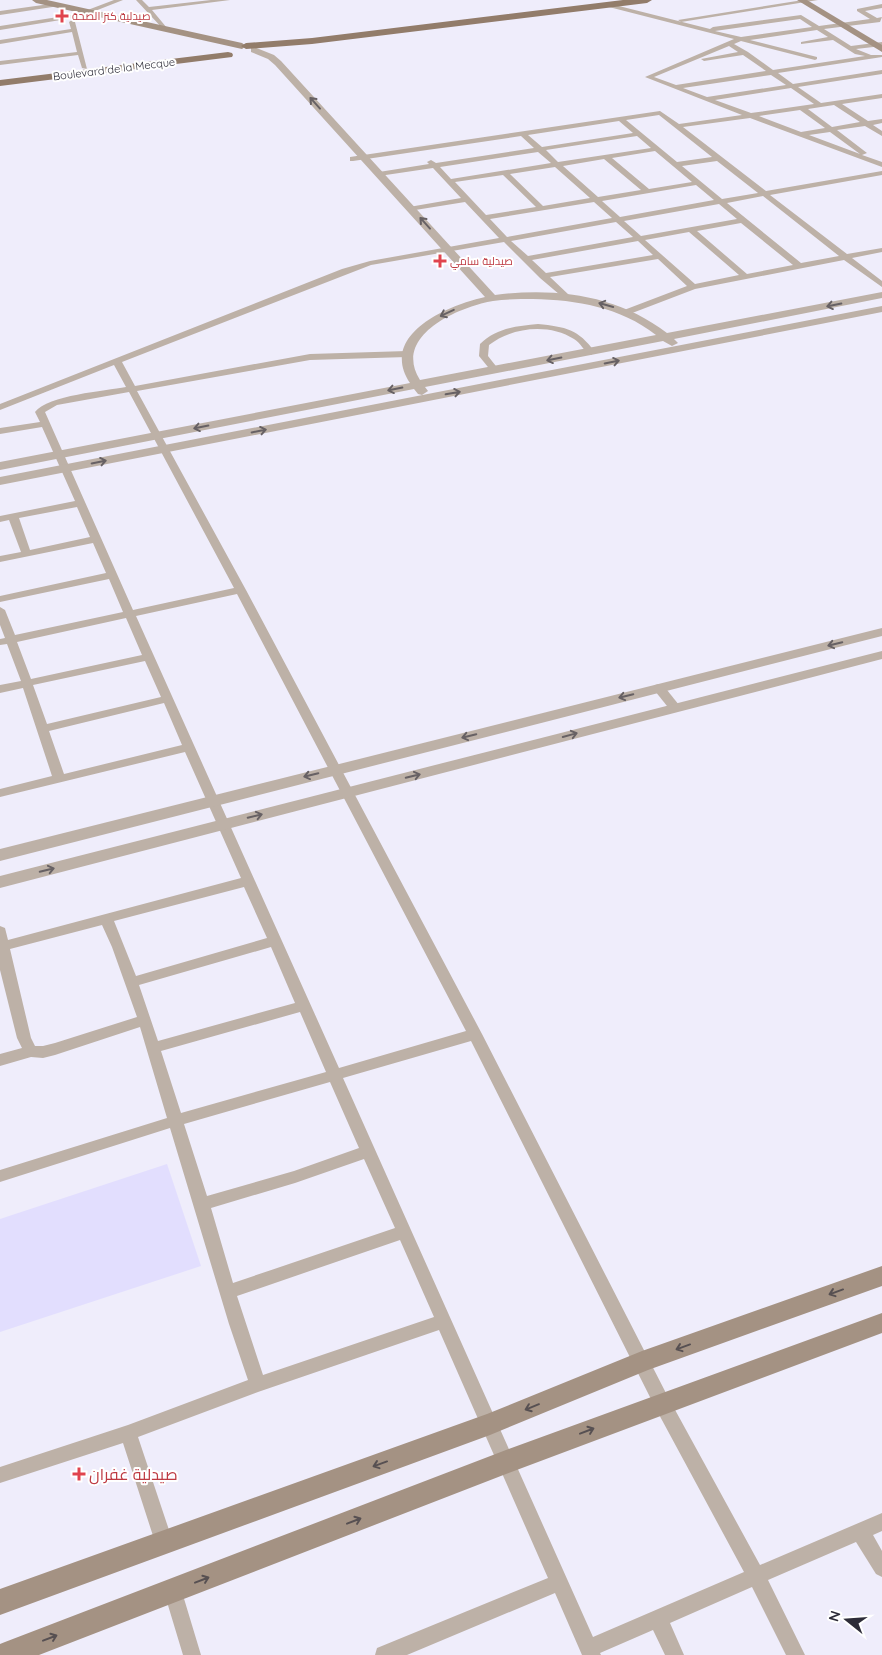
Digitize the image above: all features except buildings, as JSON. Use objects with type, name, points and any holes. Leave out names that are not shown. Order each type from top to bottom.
[{"type":"main road","points":[[37,0],[57,4],[71,14],[91,12],[210,39],[249,51]]},
{"type":"main road","name":"Boulevard de la Mecque","points":[[0,78],[226,51],[249,51],[312,41],[647,0]]},
{"type":"main road","points":[[815,0],[853,23],[880,48]]},
{"type":"main road","points":[[803,1],[880,48]]},
{"type":"main road","points":[[210,39],[214,44],[226,51]]},
{"type":"main road","name":"Boulevard de la Mecque","points":[[0,83],[226,51]]},
{"type":"main road","points":[[0,1602],[490,1424],[642,1362],[882,1276]]},
{"type":"main road","points":[[5,1655],[173,1592],[506,1462],[882,1322]]},
{"type":"street","points":[[91,12],[120,0]]},
{"type":"street","points":[[139,0],[164,28]]},
{"type":"street","points":[[147,9],[227,0]]},
{"type":"street","points":[[674,21],[815,0]]},
{"type":"street","points":[[2,13],[57,4]]},
{"type":"street","points":[[607,5],[815,58]]},
{"type":"street","points":[[880,21],[859,10],[882,6]]},
{"type":"street","points":[[2,13],[17,26]]},
{"type":"street","points":[[0,28],[71,14],[85,68]]},
{"type":"street","points":[[708,30],[799,17],[853,50],[880,48]]},
{"type":"street","points":[[880,21],[842,24],[741,39],[649,77],[882,165]]},
{"type":"street","points":[[0,42],[74,30]]},
{"type":"street","points":[[803,43],[835,38]]},
{"type":"street","points":[[730,44],[820,105]]},
{"type":"street","points":[[761,51],[779,48]]},
{"type":"street","points":[[797,60],[853,50],[880,48]]},
{"type":"street","points":[[674,87],[772,72],[880,48]]},
{"type":"street","points":[[0,63],[34,59],[80,50]]},
{"type":"street","points":[[249,51],[271,57],[278,63],[492,298]]},
{"type":"street","points":[[249,51],[268,64],[474,294],[492,298],[532,296],[566,298],[598,303],[627,312],[650,324],[677,348]]},
{"type":"street","points":[[684,62],[752,52]]},
{"type":"street","points":[[752,67],[771,64]]},
{"type":"street","points":[[705,99],[882,72]]},
{"type":"street","points":[[658,81],[677,78]]},
{"type":"street","points":[[718,104],[882,78]]},
{"type":"street","points":[[679,126],[882,96]]},
{"type":"street","points":[[836,103],[882,134]]},
{"type":"street","points":[[802,108],[863,153]]},
{"type":"street","points":[[353,159],[658,113],[665,115],[882,285]]},
{"type":"street","points":[[618,118],[799,266]]},
{"type":"street","points":[[799,134],[882,121]]},
{"type":"street","points":[[522,133],[693,287]]},
{"type":"street","points":[[379,174],[638,134]]},
{"type":"street","points":[[420,149],[484,218],[566,298]]},
{"type":"street","points":[[450,181],[656,149]]},
{"type":"street","points":[[606,157],[647,191]]},
{"type":"street","points":[[675,165],[719,158]]},
{"type":"street","points":[[505,173],[542,209]]},
{"type":"street","points":[[0,408],[358,266],[435,250],[882,173]]},
{"type":"street","points":[[484,218],[697,183]]},
{"type":"street","points":[[412,209],[466,199]]},
{"type":"street","points":[[525,259],[743,220]]},
{"type":"street","points":[[691,230],[745,276]]},
{"type":"street","points":[[627,312],[693,287],[882,250]]},
{"type":"street","points":[[543,276],[658,257]]},
{"type":"street","points":[[427,398],[410,375],[407,365],[407,354],[410,344],[428,324],[474,294]]},
{"type":"street","points":[[0,466],[882,295]]},
{"type":"street","points":[[0,481],[882,309]]},
{"type":"street","points":[[495,370],[483,358],[483,346],[495,335],[516,328],[541,327],[565,331],[583,340],[591,352]]},
{"type":"street","points":[[407,354],[319,356],[47,406],[40,412],[591,1651],[658,1619],[882,1522]]},
{"type":"street","points":[[117,362],[241,590],[474,1034],[662,1403],[757,1577],[796,1655]]},
{"type":"street","points":[[0,431],[45,424]]},
{"type":"street","points":[[0,519],[80,504]]},
{"type":"street","points":[[13,517],[27,554]]},
{"type":"street","points":[[0,559],[96,539]]},
{"type":"street","points":[[0,599],[112,575]]},
{"type":"street","points":[[6,641],[241,590]]},
{"type":"street","points":[[0,610],[6,641],[27,683],[59,778]]},
{"type":"street","points":[[0,856],[882,632]]},
{"type":"street","points":[[0,882],[882,655]]},
{"type":"street","points":[[0,689],[149,657]]},
{"type":"street","points":[[659,688],[675,708]]},
{"type":"street","points":[[42,729],[167,699]]},
{"type":"street","points":[[0,793],[189,747]]},
{"type":"street","points":[[1,947],[248,882]]},
{"type":"street","points":[[106,919],[132,982],[145,1020],[258,1384]]},
{"type":"street","points":[[0,931],[1,947],[24,1038],[31,1050]]},
{"type":"street","points":[[132,982],[275,942]]},
{"type":"street","points":[[153,1048],[304,1006]]},
{"type":"street","points":[[0,1060],[31,1050],[43,1052],[55,1049],[145,1020]]},
{"type":"street","points":[[0,1176],[175,1121],[474,1034]]},
{"type":"street","points":[[202,1204],[295,1177],[368,1151]]},
{"type":"street","points":[[228,1292],[367,1243],[404,1232]]},
{"type":"street","points":[[0,1475],[128,1433],[258,1384],[444,1321]]},
{"type":"street","points":[[128,1433],[164,1542]]},
{"type":"street","points":[[860,1531],[882,1568]]},
{"type":"street","points":[[384,1655],[560,1582]]},
{"type":"street","points":[[173,1592],[192,1655]]},
{"type":"street","points":[[658,1619],[675,1655]]},
{"type":"shaded area","points":[[167,1164],[201,1266],[0,1332],[0,1219]]},
{"type":"place","name":"صيدلية كنز الصحة","points":[[62,16]]},
{"type":"place","name":"صيدلية سامي","points":[[440,261]]},
{"type":"place","name":"صيدلية غفران","points":[[79,1474]]}]
